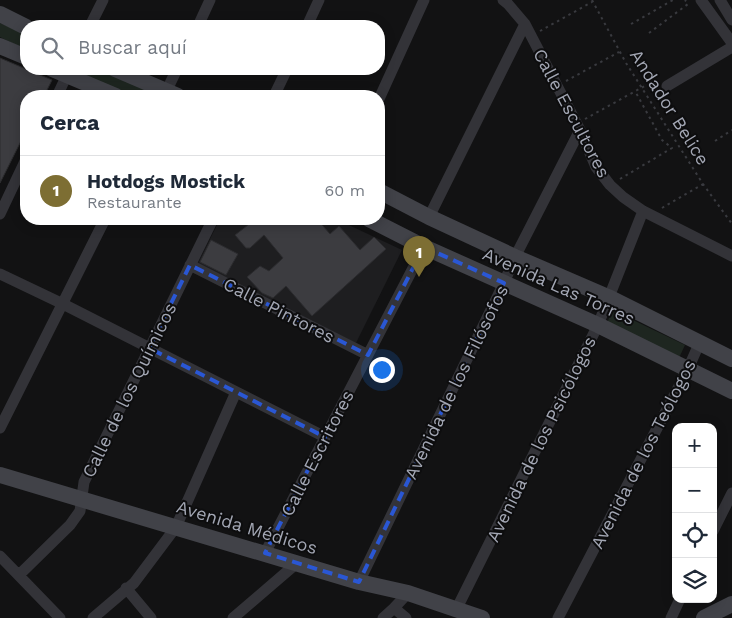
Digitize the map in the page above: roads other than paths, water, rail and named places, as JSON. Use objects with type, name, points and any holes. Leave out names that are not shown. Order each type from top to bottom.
[{"type":"main road","points":[[0,14],[20,24]]},
{"type":"main road","points":[[0,46],[20,54]]},
{"type":"main road","points":[[66,75],[102,90]]},
{"type":"main road","points":[[128,75],[159,90]]},
{"type":"main road","name":"Avenida Las Torres","points":[[385,194],[429,217],[608,297],[732,360]]},
{"type":"main road","name":"Avenida Las Torres","points":[[381,225],[504,284],[598,325],[732,390]]},
{"type":"main road","name":"Avenida Médicos","points":[[0,475],[359,582],[408,593],[482,618]]},
{"type":"main road","points":[[704,618],[731,607]]},
{"type":"street","points":[[93,20],[103,0]]},
{"type":"street","points":[[201,20],[210,0]]},
{"type":"street","points":[[310,20],[319,0]]},
{"type":"street","points":[[383,90],[424,0]]},
{"type":"street","name":"Calle Escultores","points":[[503,0],[525,24],[578,127],[596,167],[610,185],[623,197],[647,212],[732,256]]},
{"type":"street","points":[[702,0],[732,43]]},
{"type":"street","points":[[720,0],[732,20]]},
{"type":"street","points":[[429,217],[525,24]]},
{"type":"street","points":[[667,86],[732,47]]},
{"type":"street","points":[[57,90],[59,75]]},
{"type":"street","points":[[171,90],[175,75]]},
{"type":"street","points":[[277,90],[284,75]]},
{"type":"street","name":"Avenida de los Filósofos","points":[[359,582],[578,127]]},
{"type":"street","points":[[0,214],[20,172]]},
{"type":"street","name":"Avenida de los Psicólogos","points":[[456,610],[598,325],[608,297],[647,212]]},
{"type":"street","points":[[0,428],[102,225]]},
{"type":"street","name":"Calle de los Químicos","points":[[19,575],[70,525],[80,511],[84,482],[210,225]]},
{"type":"street","name":"Calle Escritores","points":[[265,553],[424,247]]},
{"type":"street","name":"Calle Pintores","points":[[190,265],[368,355]]},
{"type":"street","points":[[0,274],[325,437]]},
{"type":"street","name":"Avenida de los Teólogos","points":[[558,618],[688,369],[699,344]]},
{"type":"street","points":[[93,618],[134,583],[176,527],[236,392]]},
{"type":"street","points":[[717,523],[732,493]]},
{"type":"street","points":[[0,556],[60,618]]},
{"type":"street","points":[[233,618],[297,563]]},
{"type":"street","points":[[126,588],[151,618]]},
{"type":"street","points":[[383,618],[408,593]]},
{"type":"street","points":[[671,618],[678,603]]},
{"type":"street","points":[[394,608],[406,618]]},
{"type":"place","name":"Hotdogs Mostick","points":[[419,277]]}]
